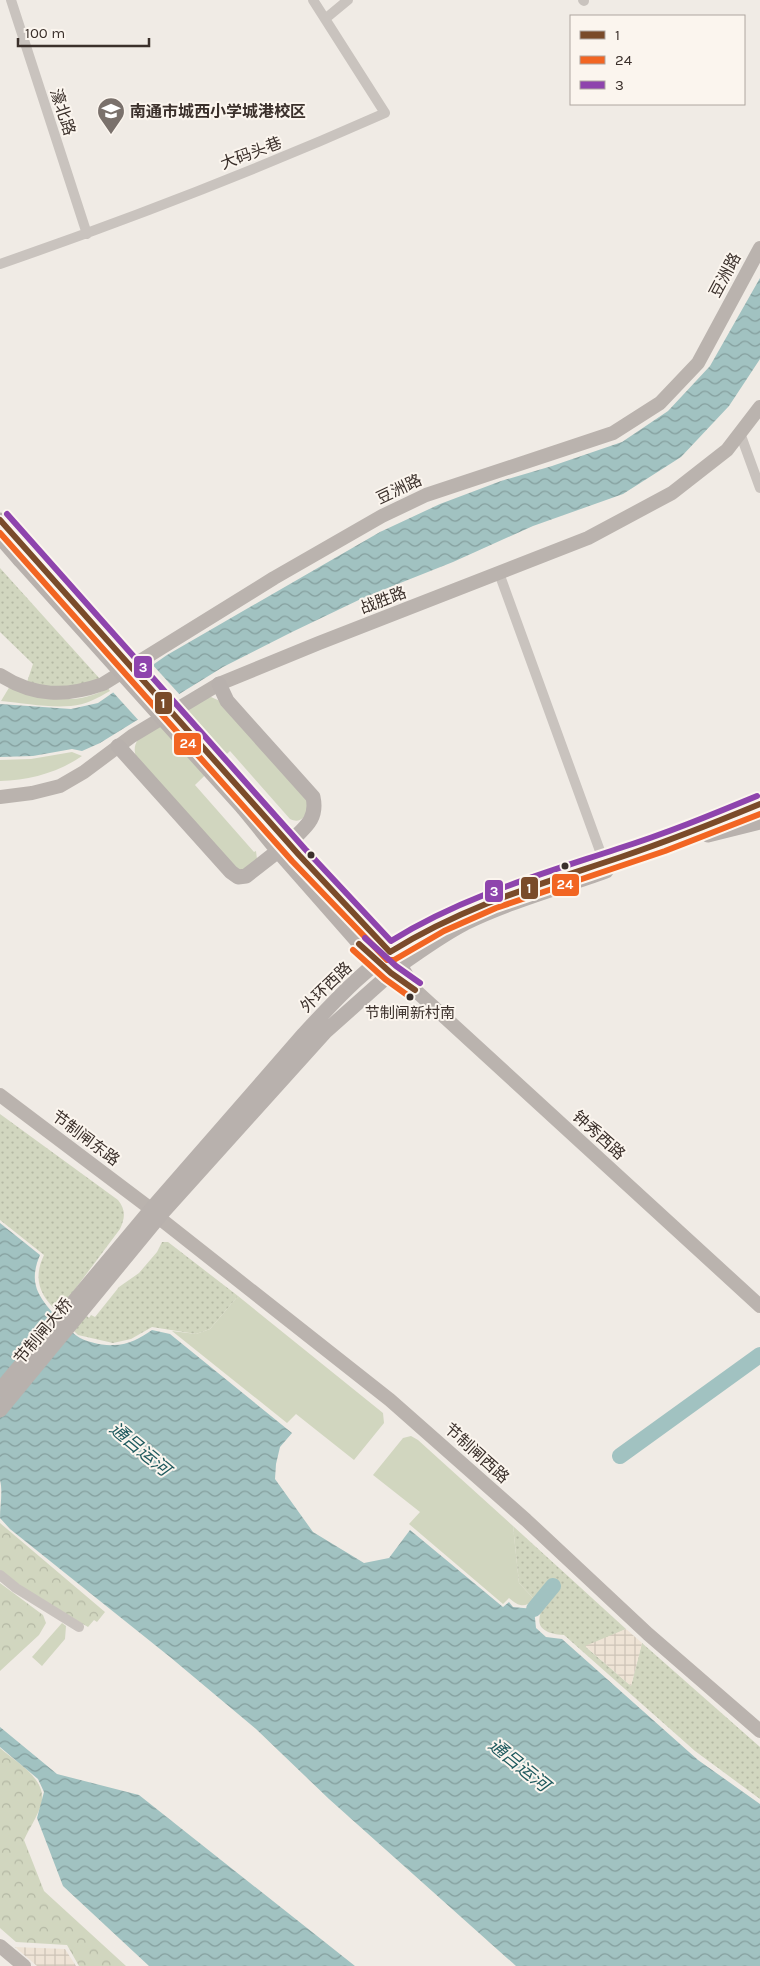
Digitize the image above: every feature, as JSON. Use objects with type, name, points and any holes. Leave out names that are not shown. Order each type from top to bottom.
[{"type":"main road","points":[[0,520],[25,556],[247,804],[283,847],[415,990]]},
{"type":"main road","points":[[0,537],[25,556]]},
{"type":"main road","points":[[118,746],[231,872],[238,877],[246,876],[283,847],[312,820],[316,808],[313,797],[227,700],[219,684]]},
{"type":"main road","name":"外环西路","points":[[709,830],[760,804]]},
{"type":"main road","name":"外环西路","points":[[155,1213],[325,1032],[395,969],[426,947],[472,920],[760,809]]},
{"type":"main road","name":"外环西路","points":[[108,1271],[304,1034],[329,1007],[384,957],[415,936],[457,914],[564,874],[760,816]]},
{"type":"main road","name":"外环西路","points":[[709,830],[760,822]]},
{"type":"main road","name":"节制闸大桥","points":[[0,1390],[108,1271]]},
{"type":"main road","name":"节制闸大桥","points":[[0,1410],[108,1271]]},
{"type":"street","name":"濠北路","points":[[11,0],[87,234]]},
{"type":"street","name":"大码头巷","points":[[0,264],[87,234],[310,146],[385,113],[313,0]]},
{"type":"street","points":[[325,19],[348,0]]},
{"type":"street","name":"豆洲路","points":[[0,675],[29,689],[66,694],[84,691],[103,684],[274,578],[382,516],[426,495],[614,433],[660,403],[698,362],[760,248]]},
{"type":"street","name":"战胜路","points":[[0,797],[32,793],[60,786],[84,772],[118,746],[219,684],[588,538],[672,493],[727,450],[760,407]]},
{"type":"street","points":[[740,433],[760,488]]},
{"type":"street","points":[[499,573],[604,862]]},
{"type":"street","name":"钟秀西路","points":[[415,990],[760,1306]]},
{"type":"street","name":"节制闸东路","points":[[0,1095],[155,1213]]},
{"type":"street","name":"节制闸西路","points":[[155,1213],[390,1400],[511,1507],[648,1634],[760,1731]]},
{"type":"street","points":[[0,1575],[16,1588],[79,1627]]},
{"type":"street","points":[[0,1946],[24,1966]]},
{"type":"green space","points":[[0,568],[100,679],[90,685],[42,687],[27,682],[33,664],[0,632]]},
{"type":"green space","points":[[10,686],[59,699],[83,698],[108,688],[110,691],[96,699],[81,704],[53,706],[1,701]]},
{"type":"green space","points":[[211,697],[220,701],[307,799],[310,810],[299,820],[290,819],[230,751],[195,785],[254,852],[256,851],[257,859],[246,870],[237,869],[135,755],[135,746],[138,739],[204,699]]},
{"type":"green space","points":[[72,752],[82,756],[53,771],[22,779],[0,781],[0,760],[31,759]]},
{"type":"green space","points":[[0,1114],[121,1204],[124,1218],[120,1229],[58,1312],[46,1299],[40,1286],[39,1271],[44,1255],[0,1220]]},
{"type":"green space","points":[[162,1242],[168,1242],[238,1296],[210,1329],[196,1334],[152,1327],[131,1339],[113,1343],[78,1335],[74,1331],[86,1315],[89,1318],[91,1315],[95,1317],[119,1287],[139,1273],[157,1252]]},
{"type":"green space","points":[[238,1296],[383,1413],[384,1423],[354,1460],[296,1414],[287,1423],[172,1331],[196,1334],[210,1329]]},
{"type":"green space","points":[[411,1436],[418,1440],[513,1526],[519,1583],[534,1599],[531,1602],[521,1605],[509,1598],[503,1604],[409,1524],[420,1512],[373,1475],[403,1438]]},
{"type":"green space","points":[[0,1523],[105,1612],[97,1622],[94,1620],[88,1627],[30,1593],[0,1570]]},
{"type":"green space","points":[[513,1526],[626,1629],[586,1647],[631,1686],[642,1643],[760,1747],[760,1799],[695,1751],[564,1635],[551,1633],[543,1629],[540,1623],[542,1609],[558,1585],[554,1581],[534,1599],[519,1583]]},
{"type":"green space","points":[[0,1583],[43,1615],[46,1623],[39,1635],[0,1671]]},
{"type":"green space","points":[[62,1623],[66,1626],[65,1639],[42,1666],[32,1657]]},
{"type":"green space","points":[[0,1748],[30,1772],[40,1788],[42,1796],[41,1805],[24,1840],[44,1891],[126,1966],[79,1966],[67,1945],[16,1942],[0,1928]]},
{"type":"shaded area","points":[[626,1629],[642,1643],[631,1686],[585,1646]]},
{"type":"shaded area","points":[[15,1947],[65,1949],[76,1966],[37,1966]]},
{"type":"water","points":[[760,278],[760,359],[729,406],[681,457],[623,494],[533,526],[453,562],[365,597],[223,667],[100,743],[82,751],[72,749],[33,756],[0,757],[0,704],[71,709],[98,703],[167,655],[380,532],[440,504],[501,481],[622,442],[668,411],[710,366]]},
{"type":"water","name":"通吕运河","points":[[0,1223],[40,1255],[35,1274],[38,1292],[53,1313],[77,1336],[90,1342],[119,1345],[139,1338],[152,1330],[170,1334],[292,1433],[280,1447],[275,1479],[313,1532],[364,1563],[389,1558],[410,1530],[503,1607],[509,1602],[513,1607],[534,1609],[536,1628],[546,1637],[562,1639],[698,1760],[760,1804],[760,1966],[516,1966],[329,1799],[256,1729],[170,1657],[10,1529],[0,1518]]},
{"type":"water","points":[[0,1727],[57,1774],[139,1795],[355,1966],[149,1966],[63,1886],[37,1818],[44,1792],[38,1779],[0,1747]]},
{"type":"pier","points":[[151,663],[181,696],[140,722],[111,690]]},
{"type":"waterway","points":[[620,1456],[760,1355]]},
{"type":"waterway","points":[[534,1609],[553,1586]]},
{"type":"transit line","name":"3","points":[[7,514],[305,849],[391,941],[418,925],[473,899],[653,837],[757,796]]},
{"type":"transit line","name":"1","points":[[0,520],[299,855],[390,952],[446,921],[503,897],[656,845],[760,804]]},
{"type":"transit line","name":"24","points":[[0,533],[292,861],[387,960],[394,960],[444,931],[496,908],[665,851],[760,814]]},
{"type":"transit line","name":"3","points":[[365,938],[396,966],[420,983]]},
{"type":"transit line","name":"1","points":[[359,944],[391,973],[415,990]]},
{"type":"transit line","name":"24","points":[[353,950],[385,979],[410,997]]},
{"type":"place","name":"南通市城西小学城港校区","points":[[111,135]]},
{"type":"place","name":"节制闸新村南","points":[[410,997]]}]
